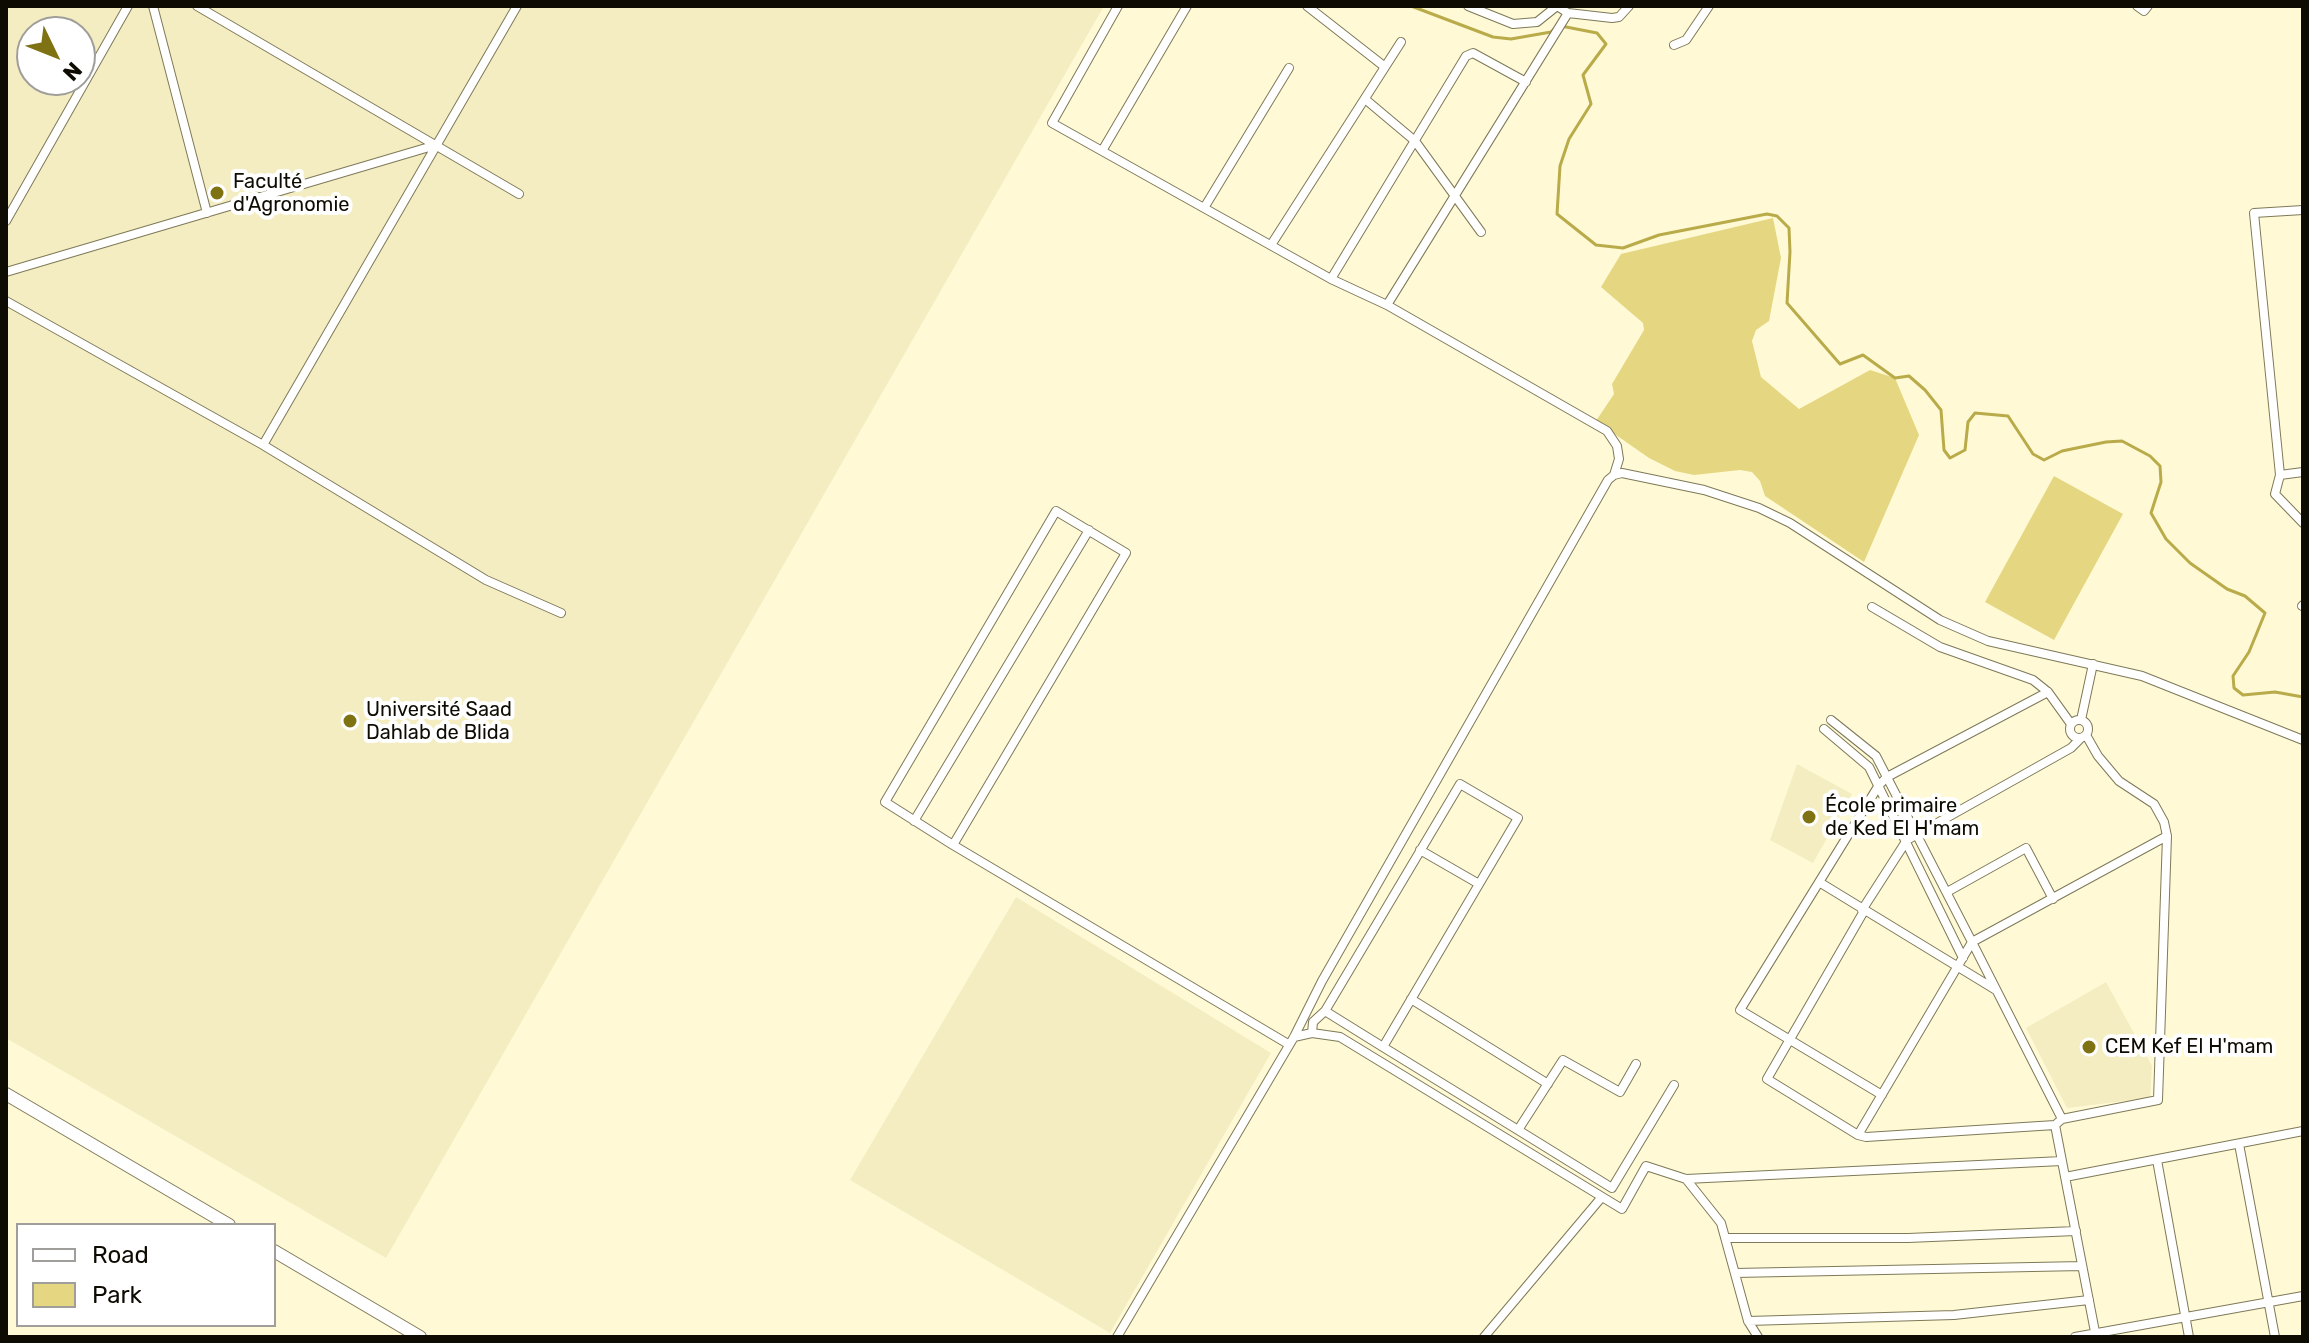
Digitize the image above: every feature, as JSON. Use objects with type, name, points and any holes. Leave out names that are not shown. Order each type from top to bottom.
[{"type":"street","points":[[6,221],[128,6]]},
{"type":"street","points":[[153,6],[207,213]]},
{"type":"street","points":[[197,6],[519,194]]},
{"type":"street","points":[[263,445],[517,6]]},
{"type":"street","points":[[1118,6],[1052,123],[1331,279],[1387,305],[1607,431],[1617,446],[1619,459],[1614,475]]},
{"type":"street","points":[[1102,151],[1187,6]]},
{"type":"street","points":[[1307,6],[1385,67]]},
{"type":"street","points":[[1468,6],[1513,24],[1537,22],[1557,6],[1568,13],[1612,18],[1619,17],[1629,6]]},
{"type":"street","points":[[1674,45],[1686,40],[1709,6]]},
{"type":"street","points":[[2137,6],[2144,11],[2148,6]]},
{"type":"street","points":[[1387,305],[1568,13]]},
{"type":"street","points":[[1271,245],[1401,42]]},
{"type":"street","points":[[1331,279],[1469,54],[1526,82]]},
{"type":"street","points":[[1204,208],[1289,68]]},
{"type":"street","points":[[1365,99],[1415,141],[1481,232]]},
{"type":"street","points":[[6,272],[436,145]]},
{"type":"street","points":[[2303,210],[2254,213],[2280,475],[2275,494],[2303,523]]},
{"type":"street","points":[[6,301],[263,445],[486,580],[561,613]]},
{"type":"street","points":[[2280,475],[2303,472]]},
{"type":"street","points":[[1117,1337],[1291,1040],[1309,1019],[1322,981],[1608,480],[1614,475],[1622,473],[1704,490],[1759,508],[1790,523],[1953,628],[2024,651],[2142,676],[2303,740]]},
{"type":"street","points":[[953,845],[1126,553],[1056,511],[885,802],[914,821],[953,845],[1291,1040],[1312,1033],[1340,1037],[1622,1209],[1646,1166],[1686,1179],[2062,1161]]},
{"type":"street","points":[[914,821],[1089,530]]},
{"type":"street","points":[[1872,607],[1940,647],[2033,680],[2048,692],[2071,724],[2072,735],[2083,736],[2119,781],[2154,804],[2164,822],[2167,836],[2158,1100],[2059,1122],[1866,1137],[1858,1135],[1767,1079],[1907,840],[2071,748],[2083,736],[2088,726],[2081,720]]},
{"type":"street","points":[[2081,720],[2093,664]]},
{"type":"street","points":[[1882,1095],[1740,1010],[1879,785],[1887,777],[2048,692]]},
{"type":"street","points":[[1831,720],[1876,756],[1947,892],[2059,1122],[2062,1161],[2096,1335]]},
{"type":"street","points":[[2071,724],[2081,720]]},
{"type":"street","points":[[1824,729],[1869,767],[1963,958]]},
{"type":"street","points":[[1309,1019],[1325,1011],[1460,784],[1518,818],[1383,1047]]},
{"type":"street","points":[[1858,1135],[1972,942],[2167,836]]},
{"type":"street","points":[[1947,892],[2026,848],[2053,899]]},
{"type":"street","points":[[1420,850],[1479,884]]},
{"type":"street","points":[[1819,882],[1996,990]]},
{"type":"street","points":[[1411,999],[1548,1084]]},
{"type":"street","points":[[1325,1011],[1612,1188],[1674,1085]]},
{"type":"street","points":[[1309,1019],[1312,1033]]},
{"type":"street","points":[[1518,1130],[1563,1060],[1620,1092],[1636,1064]]},
{"type":"street","points":[[6,1094],[226,1223]]},
{"type":"street","points":[[2065,1177],[2303,1131]]},
{"type":"street","points":[[2239,1144],[2275,1337]]},
{"type":"street","points":[[2157,1160],[2189,1337]]},
{"type":"street","points":[[1686,1179],[1721,1223],[1748,1321],[1758,1337]]},
{"type":"street","points":[[1484,1337],[1601,1198]]},
{"type":"street","points":[[1726,1238],[1908,1238],[2076,1231]]},
{"type":"street","points":[[276,1252],[420,1337]]},
{"type":"street","points":[[1735,1273],[2082,1266]]},
{"type":"street","points":[[2075,1337],[2303,1296]]},
{"type":"street","points":[[1748,1321],[1954,1315],[2089,1300]]},
{"type":"shaded area","name":"Université Saad Dahlab de Blida","points":[[6,6],[1104,6],[386,1258],[6,1038]]},
{"type":"shaded area","name":"École primaire de Ked El H'mam","points":[[1797,764],[1852,794],[1813,863],[1770,840]]},
{"type":"shaded area","points":[[1016,897],[1271,1053],[1110,1333],[850,1180]]},
{"type":"shaded area","name":"CEM Kef El H'mam","points":[[2106,982],[2152,1066],[2150,1098],[2067,1108],[2026,1028]]},
{"type":"green space","points":[[1773,218],[1781,258],[1769,321],[1756,330],[1752,341],[1761,377],[1799,409],[1870,370],[1895,378],[1919,435],[1864,562],[1765,496],[1760,481],[1752,472],[1740,470],[1694,475],[1675,471],[1649,458],[1596,421],[1614,394],[1612,384],[1644,330],[1643,323],[1601,287],[1621,254]]},
{"type":"green space","points":[[2054,476],[2123,514],[2054,640],[1985,602]]},
{"type":"waterway","points":[[1411,6],[1493,37],[1511,39],[1554,29]]},
{"type":"waterway","points":[[1561,26],[1597,33],[1606,44],[1583,75],[1591,104],[1569,139],[1560,166],[1557,214],[1596,245],[1623,248],[1659,235],[1767,214],[1777,216],[1789,228],[1787,303],[1840,364],[1863,355],[1895,378],[1909,376],[1925,390],[1941,410],[1944,450],[1950,458],[1965,450],[1968,422],[1975,413],[2008,416],[2033,454],[2044,460],[2062,451],[2122,441],[2150,456],[2160,466],[2161,482],[2151,513],[2166,539],[2190,563],[2227,589],[2245,596],[2265,613],[2249,652],[2233,676],[2234,688],[2243,695],[2275,692],[2303,697]]},
{"type":"place","name":"Faculté d'Agronomie","points":[[217,193]]},
{"type":"place","name":"Université Saad Dahlab de Blida","points":[[350,721]]},
{"type":"place","name":"École primaire de Ked El H'mam","points":[[1809,817]]},
{"type":"place","name":"CEM Kef El H'mam","points":[[2089,1047]]}]
